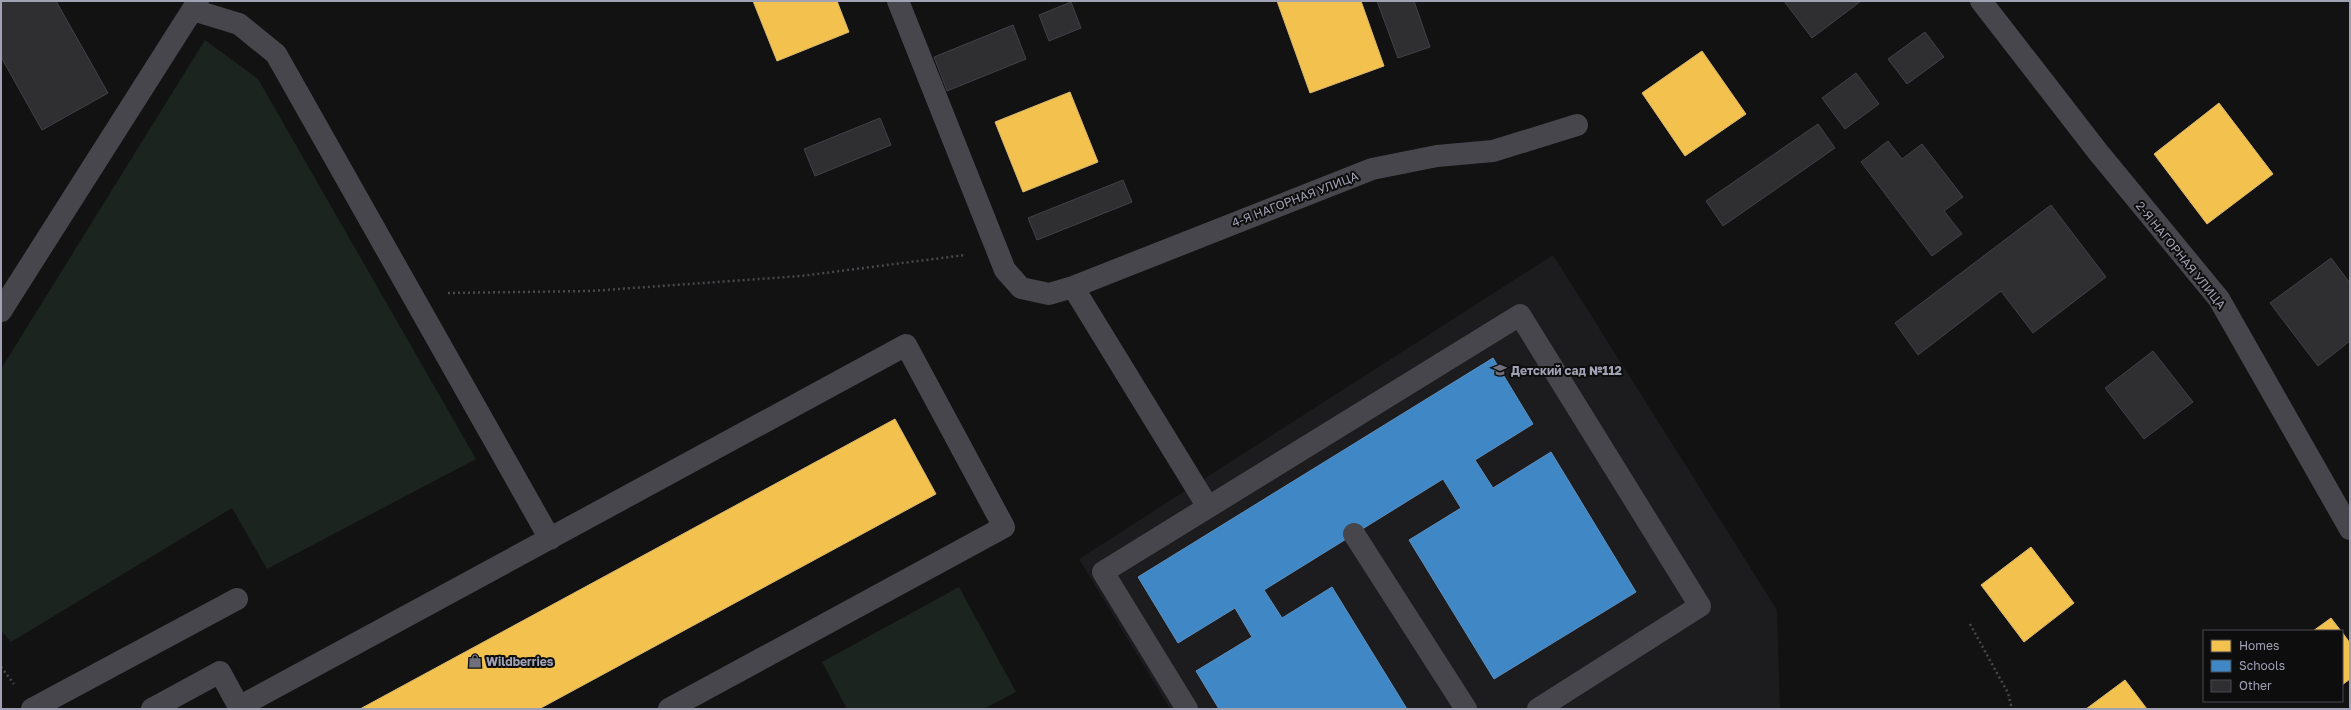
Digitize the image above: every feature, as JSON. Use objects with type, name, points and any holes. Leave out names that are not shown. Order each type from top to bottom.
[{"type":"street","points":[[898,1],[997,252]]},
{"type":"street","name":"2-Я НАГОРНАЯ УЛИЦА","points":[[1981,1],[2098,152],[2219,299],[2350,529]]},
{"type":"street","points":[[1,311],[196,6],[239,24],[276,54],[413,294],[550,539]]},
{"type":"street","name":"4-Я НАГОРНАЯ УЛИЦА","points":[[997,252],[1005,270],[1022,288],[1050,294],[1372,169],[1437,156],[1493,151],[1577,125]]},
{"type":"street","points":[[1073,286],[1208,507]]},
{"type":"street","points":[[1187,709],[1103,572],[1520,315],[1700,606],[1538,709]]},
{"type":"street","points":[[152,709],[220,672],[239,707],[906,345],[1004,527],[669,709]]},
{"type":"street","points":[[1354,534],[1466,709]]},
{"type":"street","points":[[32,709],[237,599]]},
{"type":"path","points":[[413,294],[591,291],[778,277],[997,252]]},
{"type":"path","points":[[1970,624],[2008,693],[2012,709]]},
{"type":"shaded area","points":[[205,40],[258,79],[476,459],[267,569],[232,508],[11,642],[1,630],[1,369]]},
{"type":"shaded area","name":"Детский сад №112","points":[[1553,255],[1777,610],[1780,709],[1170,709],[1079,559]]},
{"type":"shaded area","points":[[959,587],[1016,692],[984,709],[847,709],[822,662]]},
{"type":"building: Homes","points":[[753,1],[837,1],[849,32],[777,61]]},
{"type":"building: Homes","points":[[1277,1],[1361,1],[1384,66],[1310,93]]},
{"type":"building: Homes","points":[[1702,51],[1746,114],[1685,156],[1642,93]]},
{"type":"building: Homes","points":[[1070,92],[1098,162],[1023,192],[995,122]]},
{"type":"building: Homes","points":[[2219,103],[2273,174],[2207,224],[2154,154]]},
{"type":"building: Homes","points":[[895,419],[936,494],[539,709],[360,709]]},
{"type":"building: Homes","points":[[2031,547],[2074,603],[2024,642],[1981,585]]},
{"type":"building: Homes","points":[[2331,618],[2340,630],[2314,630]]},
{"type":"building: Homes","points":[[2343,633],[2350,643],[2350,679],[2343,684]]},
{"type":"building: Homes","points":[[2125,680],[2147,709],[2086,709]]},
{"type":"building: Schools","points":[[1493,358],[1533,424],[1475,460],[1493,488],[1551,452],[1636,592],[1494,679],[1409,540],[1461,508],[1443,479],[1264,590],[1282,618],[1332,587],[1407,709],[1219,709],[1196,671],[1252,637],[1235,608],[1178,643],[1138,577]]},
{"type":"building: Other","points":[[1,1],[56,1],[108,93],[42,130],[1,57]]},
{"type":"building: Other","points":[[1377,1],[1414,1],[1430,47],[1398,58]]},
{"type":"building: Other","points":[[1784,1],[1861,1],[1812,38]]},
{"type":"building: Other","points":[[1071,2],[1081,28],[1049,41],[1039,15]]},
{"type":"building: Other","points":[[1013,25],[1026,59],[947,91],[934,57]]},
{"type":"building: Other","points":[[1925,32],[1944,57],[1907,84],[1888,59]]},
{"type":"building: Other","points":[[1856,73],[1879,104],[1845,129],[1822,98]]},
{"type":"building: Other","points":[[880,118],[891,145],[815,176],[804,149]]},
{"type":"building: Other","points":[[1818,124],[1835,148],[1723,226],[1706,201]]},
{"type":"building: Other","points":[[1888,141],[1902,159],[1922,144],[1963,197],[1944,211],[1962,234],[1932,256],[1861,162]]},
{"type":"building: Other","points":[[1123,180],[1132,202],[1037,240],[1028,218]]},
{"type":"building: Other","points":[[2051,205],[2106,277],[2033,333],[2001,291],[1918,355],[1895,323]]},
{"type":"building: Other","points":[[2331,258],[2350,283],[2350,341],[2318,366],[2270,303]]},
{"type":"building: Other","points":[[2153,351],[2193,402],[2144,439],[2105,388]]},
{"type":"place","name":"Детский сад №112","points":[[1500,370]]},
{"type":"place","name":"Wildberries","points":[[475,661]]}]
